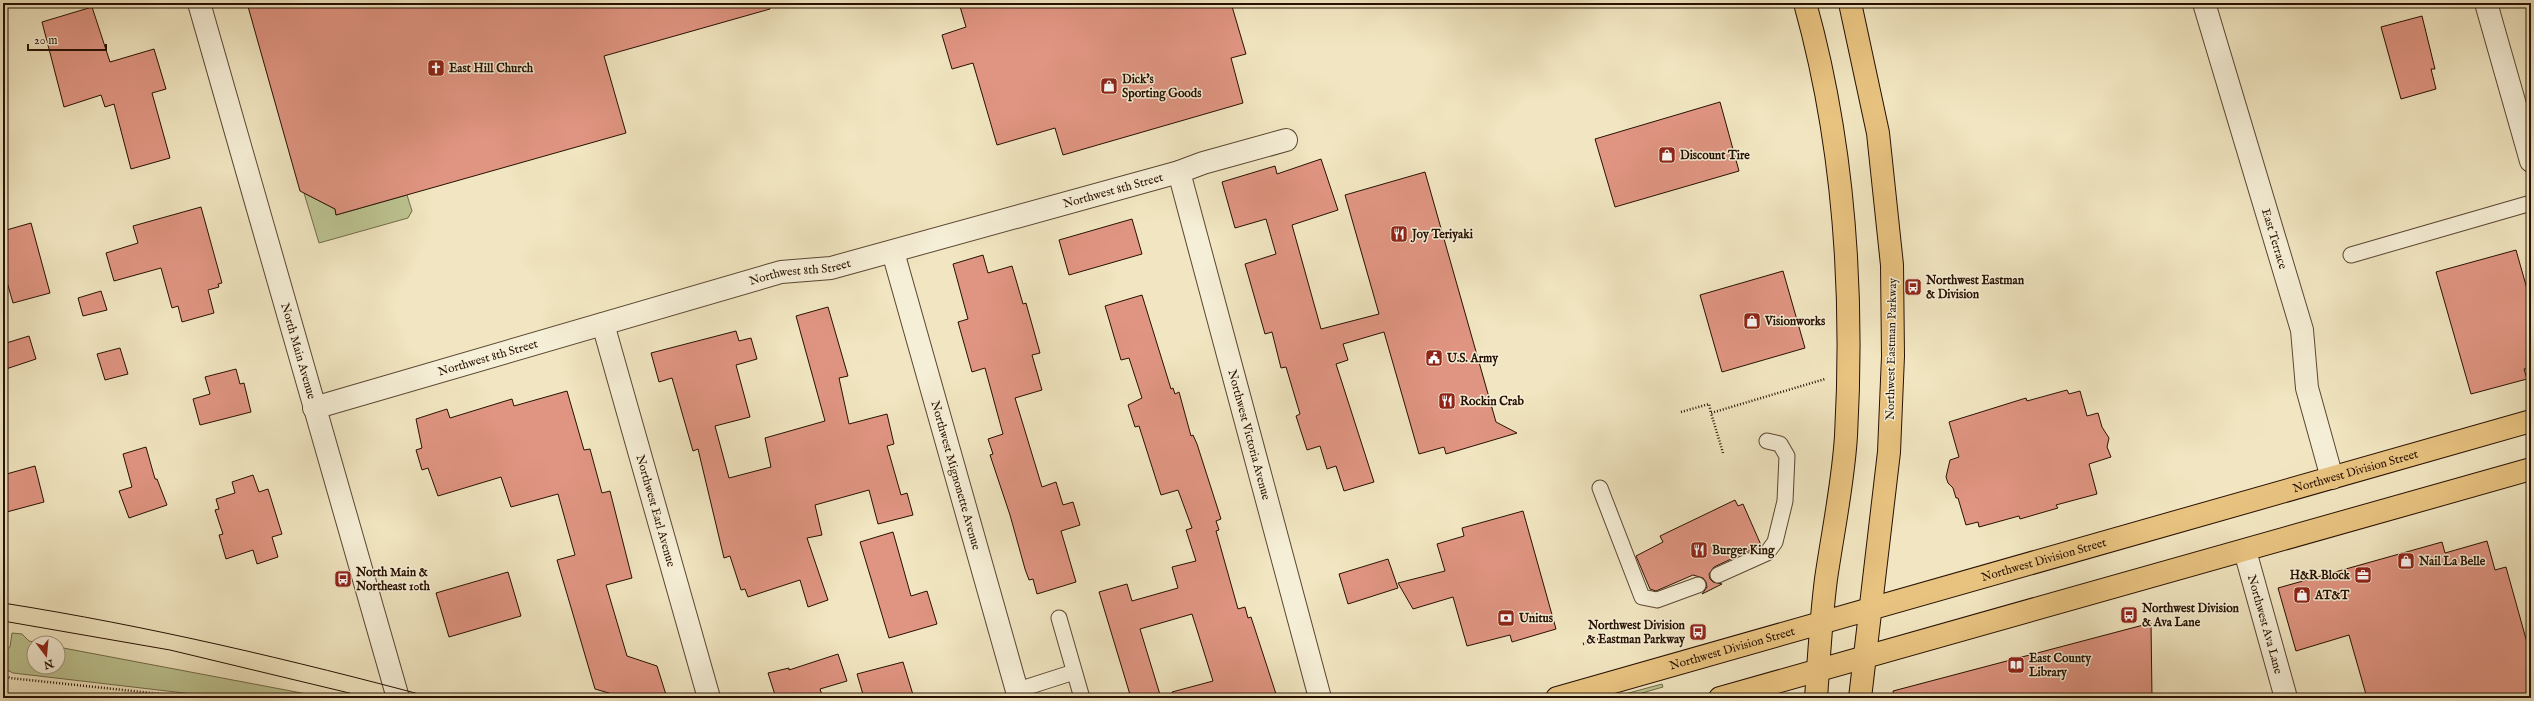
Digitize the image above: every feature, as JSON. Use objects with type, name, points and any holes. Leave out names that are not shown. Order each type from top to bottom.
[{"type":"main road","points":[[1805,3],[1820,65],[1841,192],[1847,258],[1848,372],[1844,452],[1822,623],[1816,698]]},
{"type":"main road","name":"Northwest Eastman Parkway","points":[[1850,3],[1878,133],[1892,265],[1893,356],[1889,452],[1869,609],[1860,698]]},
{"type":"main road","name":"Northwest Division Street","points":[[1557,698],[2531,421]]},
{"type":"main road","points":[[1720,698],[1864,659],[2531,469]]},
{"type":"street","name":"North Main Avenue","points":[[199,3],[398,698]]},
{"type":"street","name":"East Terrace","points":[[2204,3],[2302,330],[2307,388],[2332,478]]},
{"type":"street","points":[[2486,3],[2531,160]]},
{"type":"street","name":"Northwest 8th Street","points":[[314,408],[781,272],[832,268],[1179,172],[1203,163],[1286,140]]},
{"type":"street","name":"Northwest Victoria Avenue","points":[[1179,172],[1320,698]]},
{"type":"street","name":"Northwest Mignonette Avenue","points":[[893,252],[1019,694]]},
{"type":"street","name":"Northwest Earl Avenue","points":[[603,324],[709,698]]},
{"type":"street","name":"Northwest Ava Lane","points":[[2245,551],[2286,698]]},
{"type":"lane","points":[[2351,255],[2531,203]]},
{"type":"lane","points":[[1718,575],[1767,553],[1775,542],[1785,501],[1787,456],[1780,444],[1767,441]]},
{"type":"lane","points":[[1600,488],[1642,597],[1657,600],[1698,585]]},
{"type":"lane","points":[[1059,618],[1082,698]]},
{"type":"lane","points":[[1019,694],[1074,672]]},
{"type":"path","points":[[1711,413],[1848,372]]},
{"type":"path","points":[[1681,412],[1709,404],[1723,454]]},
{"type":"path","points":[[1583,644],[1602,638]]},
{"type":"path","points":[[3,675],[10,678],[199,698]]},
{"type":"green space","points":[[304,193],[335,209],[336,215],[407,195],[412,211],[408,218],[319,243]]},
{"type":"green space","points":[[12,633],[22,634],[26,638],[26,675],[13,673],[3,668],[3,652],[10,647]]},
{"type":"green space","points":[[66,649],[328,698],[227,698],[30,675],[66,675]]},
{"type":"green space","points":[[1662,684],[1663,687],[1625,698],[1610,698]]},
{"type":"building","name":"East Hill Church","points":[[247,3],[769,3],[770,9],[604,56],[626,133],[336,215],[335,209],[300,191]]},
{"type":"building","name":"Dick's Sporting Goods","points":[[959,3],[1231,3],[1246,54],[1231,58],[1243,103],[1063,155],[1055,128],[997,145],[973,63],[952,69],[942,35],[966,27]]},
{"type":"building","points":[[92,7],[110,62],[154,49],[166,89],[152,93],[170,158],[131,169],[114,104],[105,107],[101,95],[64,107],[42,22]]},
{"type":"building","points":[[2422,16],[2435,69],[2431,69],[2436,89],[2401,99],[2381,27]]},
{"type":"building","name":"Discount Tire","points":[[1720,102],[1739,171],[1615,207],[1595,139]]},
{"type":"building","points":[[1321,159],[1338,210],[1292,225],[1321,329],[1379,314],[1345,195],[1425,172],[1496,422],[1517,433],[1446,454],[1444,447],[1419,454],[1384,332],[1343,344],[1348,360],[1336,364],[1374,482],[1344,491],[1336,466],[1327,469],[1320,446],[1307,450],[1296,416],[1300,414],[1286,367],[1281,368],[1272,332],[1265,334],[1245,264],[1276,254],[1266,219],[1235,228],[1222,182],[1275,166],[1277,174]]},
{"type":"building","points":[[201,207],[222,283],[218,284],[219,287],[208,290],[214,313],[182,322],[178,306],[172,308],[161,268],[114,281],[106,253],[138,243],[133,226]]},
{"type":"building","points":[[1132,219],[1142,254],[1069,275],[1059,240]]},
{"type":"building","points":[[31,223],[50,293],[13,303],[3,268],[3,231]]},
{"type":"building","points":[[2516,250],[2531,303],[2531,368],[2524,369],[2527,379],[2471,394],[2436,272]]},
{"type":"building","points":[[983,255],[988,273],[1012,266],[1023,304],[1026,303],[1040,353],[1032,355],[1042,390],[1015,398],[1042,487],[1056,482],[1063,505],[1073,502],[1080,525],[1061,531],[1076,582],[1037,594],[1033,579],[1029,580],[1025,569],[1010,515],[990,455],[993,454],[988,439],[1003,434],[985,368],[972,372],[958,322],[968,319],[953,264]]},
{"type":"building","name":"Visionworks","points":[[1783,271],[1805,348],[1722,372],[1700,295]]},
{"type":"building","points":[[101,291],[107,310],[83,316],[78,298]]},
{"type":"building","points":[[1142,295],[1171,389],[1173,388],[1175,394],[1179,392],[1191,436],[1193,435],[1197,444],[1221,519],[1216,521],[1219,530],[1216,531],[1238,609],[1245,607],[1248,618],[1251,617],[1276,694],[1261,698],[1173,698],[1172,692],[1213,681],[1192,614],[1140,629],[1161,698],[1131,698],[1099,592],[1127,584],[1132,601],[1178,588],[1172,567],[1196,561],[1186,530],[1192,528],[1178,490],[1161,495],[1139,426],[1135,427],[1128,405],[1142,398],[1129,358],[1121,360],[1105,306]]},
{"type":"building","points":[[828,307],[848,376],[839,378],[849,424],[887,414],[894,444],[887,446],[901,495],[907,493],[913,515],[878,524],[869,490],[815,505],[822,535],[807,538],[828,600],[808,607],[800,580],[748,597],[745,589],[741,590],[730,556],[724,558],[698,449],[693,451],[672,378],[659,382],[651,353],[736,331],[739,341],[751,338],[757,359],[736,365],[750,417],[715,426],[729,478],[771,467],[765,438],[825,421],[796,316]]},
{"type":"building","points":[[29,336],[36,359],[3,370],[3,344]]},
{"type":"building","points":[[120,348],[128,374],[105,380],[97,354]]},
{"type":"building","points":[[236,369],[240,384],[244,383],[251,412],[200,425],[193,399],[210,394],[205,377]]},
{"type":"building","points":[[2067,390],[2069,394],[2080,391],[2087,416],[2098,413],[2102,427],[2109,438],[2107,447],[2111,457],[2089,464],[2097,494],[2056,505],[2058,508],[2020,519],[2019,516],[1979,527],[1978,522],[1966,525],[1958,498],[1956,498],[1953,488],[1948,483],[1946,477],[1950,460],[1959,457],[1949,422],[2026,398],[2027,401]]},
{"type":"building","points":[[567,391],[584,450],[590,449],[602,493],[610,491],[632,578],[606,585],[627,656],[657,666],[667,698],[626,698],[595,689],[557,560],[575,555],[558,494],[511,507],[501,477],[438,496],[428,468],[422,470],[416,450],[422,448],[416,419],[447,409],[450,418],[512,399],[514,406]]},
{"type":"building","points":[[146,447],[155,479],[157,479],[167,505],[129,518],[119,491],[132,487],[123,454]]},
{"type":"building","points":[[35,466],[44,502],[3,513],[3,475]]},
{"type":"building","points":[[253,475],[259,492],[268,489],[282,534],[272,537],[278,557],[257,564],[253,550],[226,559],[219,535],[223,534],[215,510],[219,509],[216,499],[235,493],[232,482]]},
{"type":"building","name":"Burger King","points":[[1735,500],[1738,506],[1743,504],[1761,545],[1714,567],[1709,574],[1710,579],[1713,582],[1722,584],[1702,594],[1707,587],[1706,582],[1703,578],[1693,575],[1656,591],[1650,589],[1636,556],[1663,542],[1660,536]]},
{"type":"building","points":[[1523,511],[1556,629],[1512,642],[1510,635],[1467,646],[1453,597],[1413,609],[1398,583],[1445,571],[1437,544],[1464,536],[1462,528]]},
{"type":"building","points":[[893,532],[911,596],[927,591],[937,624],[889,638],[860,542]]},
{"type":"building","points":[[2487,541],[2495,570],[2506,567],[2531,657],[2531,698],[2367,698],[2349,635],[2296,651],[2278,588],[2442,542],[2445,553]]},
{"type":"building","points":[[1388,559],[1398,588],[1348,604],[1339,574]]},
{"type":"building","points":[[508,572],[521,616],[449,637],[436,593]]},
{"type":"building","points":[[2151,623],[2152,698],[1894,698],[1893,691]]},
{"type":"building","points":[[838,654],[847,681],[820,689],[823,698],[776,698],[768,673],[789,668],[789,670]]},
{"type":"building","points":[[903,662],[914,698],[864,698],[857,674]]},
{"type":"tram line","points":[[3,603],[166,633],[274,657],[434,698]]},
{"type":"tram line","points":[[3,621],[170,650],[370,698]]},
{"type":"place","name":"East Hill Church","points":[[436,68]]},
{"type":"place","name":"Dick's Sporting Goods","points":[[1109,86]]},
{"type":"place","name":"Discount Tire","points":[[1667,155]]},
{"type":"place","name":"Joy Teriyaki","points":[[1399,234]]},
{"type":"place","name":"Northwest Eastman & Division","points":[[1913,287]]},
{"type":"place","name":"Visionworks","points":[[1752,321]]},
{"type":"place","name":"U.S. Army","points":[[1434,358]]},
{"type":"place","name":"Rockin Crab","points":[[1447,401]]},
{"type":"place","name":"Burger King","points":[[1699,550]]},
{"type":"place","name":"Nail La Belle","points":[[2406,561]]},
{"type":"place","name":"H&R Block","points":[[2363,575]]},
{"type":"place","name":"North Main & Northeast 10th","points":[[343,579]]},
{"type":"place","name":"AT&T","points":[[2302,595]]},
{"type":"place","name":"Northwest Division & Ava Lane","points":[[2129,615]]},
{"type":"place","name":"Unitus","points":[[1506,618]]},
{"type":"place","name":"Northwest Division & Eastman Parkway","points":[[1698,632]]},
{"type":"place","name":"East County Library","points":[[2016,665]]}]
